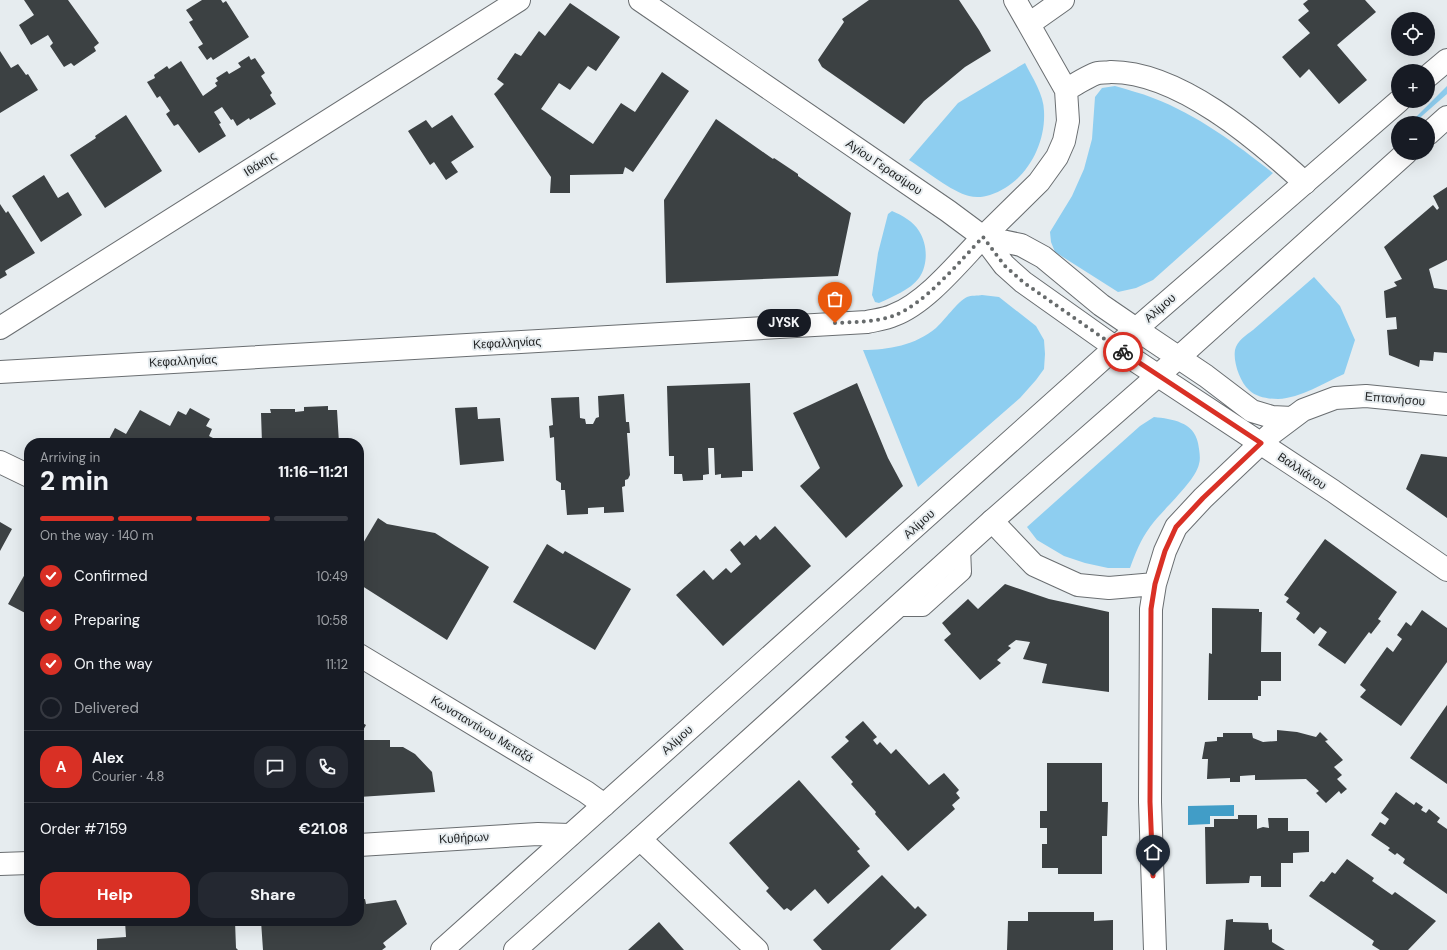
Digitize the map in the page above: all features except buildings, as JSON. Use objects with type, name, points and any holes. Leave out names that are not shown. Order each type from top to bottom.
[{"type":"street","name":"Ιθάκης","points":[[0,328],[519,0]]},
{"type":"street","name":"Αγίου Γερασίμου","points":[[640,0],[941,206],[983,237],[1004,265],[1023,282],[1116,348]]},
{"type":"street","points":[[1015,0],[1066,90],[1098,73],[1125,72],[1150,78],[1183,92],[1228,120],[1270,151],[1305,182]]},
{"type":"street","points":[[1029,24],[1062,0]]},
{"type":"street","points":[[1435,70],[1447,60]]},
{"type":"street","name":"Κεφαλληνίας","points":[[0,372],[867,322],[894,315],[917,302],[934,288],[1039,182],[1057,157],[1064,141],[1068,121],[1066,90]]},
{"type":"street","name":"Αλίμου","points":[[442,950],[1136,329],[1391,108]]},
{"type":"street","points":[[1435,128],[1447,117]]},
{"type":"street","points":[[515,950],[992,521],[1178,358],[1398,160]]},
{"type":"street","points":[[983,237],[1021,245],[1043,257],[1101,305],[1206,376],[1252,411],[1272,417],[1292,418]]},
{"type":"street","name":"Βαλλιάνου","points":[[1116,348],[1261,443],[1447,570]]},
{"type":"street","name":"Επτανήσου","points":[[1155,950],[1150,802],[1151,609],[1155,584],[1165,551],[1176,527],[1203,498],[1261,443],[1303,410],[1335,398],[1366,396],[1447,404]]},
{"type":"street","points":[[0,462],[24,474]]},
{"type":"street","points":[[992,521],[1034,565],[1078,585],[1108,588],[1155,584]]},
{"type":"street","name":"Κωνσταντίνου Μεταξά","points":[[364,658],[586,792],[604,805]]},
{"type":"street","name":"Κυθήρων","points":[[364,845],[538,834],[570,835]]},
{"type":"street","points":[[640,839],[757,950]]},
{"type":"street","points":[[0,864],[24,863]]},
{"type":"shaded area","points":[[1025,63],[1042,99],[1044,124],[1037,150],[1031,162],[1023,173],[1013,182],[1002,190],[990,195],[972,197],[955,190],[909,160],[958,103]]},
{"type":"shaded area","points":[[1115,86],[1148,96],[1186,113],[1231,141],[1273,173],[1153,280],[1136,288],[1118,292],[1055,252],[1051,242],[1050,232],[1072,196],[1084,169],[1092,139],[1095,97],[1102,88]]},
{"type":"shaded area","points":[[1447,86],[1447,94],[1435,105],[1435,98]]},
{"type":"shaded area","points":[[1425,108],[1431,108],[1422,116],[1417,116]]},
{"type":"shaded area","points":[[892,211],[907,219],[919,231],[924,242],[926,255],[924,267],[919,278],[911,286],[900,293],[879,303],[875,302],[872,295],[878,253],[888,214]]},
{"type":"shaded area","points":[[1314,277],[1340,306],[1355,340],[1344,374],[1304,393],[1287,398],[1270,399],[1255,394],[1249,390],[1238,372],[1235,360],[1236,347],[1242,338]]},
{"type":"shaded area","points":[[982,295],[999,297],[1036,326],[1044,340],[1044,369],[1020,398],[918,487],[863,350],[892,348],[920,339],[936,328],[963,299],[969,296]]},
{"type":"shaded area","points":[[1154,417],[1181,423],[1192,430],[1198,443],[1200,462],[1196,471],[1185,487],[1155,520],[1147,532],[1138,547],[1130,568],[1108,568],[1085,563],[1064,556],[1037,540],[1027,527],[1140,426]]},
{"type":"shaded area","points":[[1234,805],[1234,816],[1210,816],[1210,824],[1188,825],[1188,806]]},
{"type":"way so far","points":[[835,323],[867,322],[894,315],[917,302],[934,288],[983,237],[1004,265],[1023,282],[1123,352]]},
{"type":"place","name":"JYSK","points":[[835,323]]},
{"type":"route","points":[[1123,352],[1261,443],[1203,498],[1176,527],[1165,551],[1155,584],[1151,609],[1150,802],[1153,876]]}]
